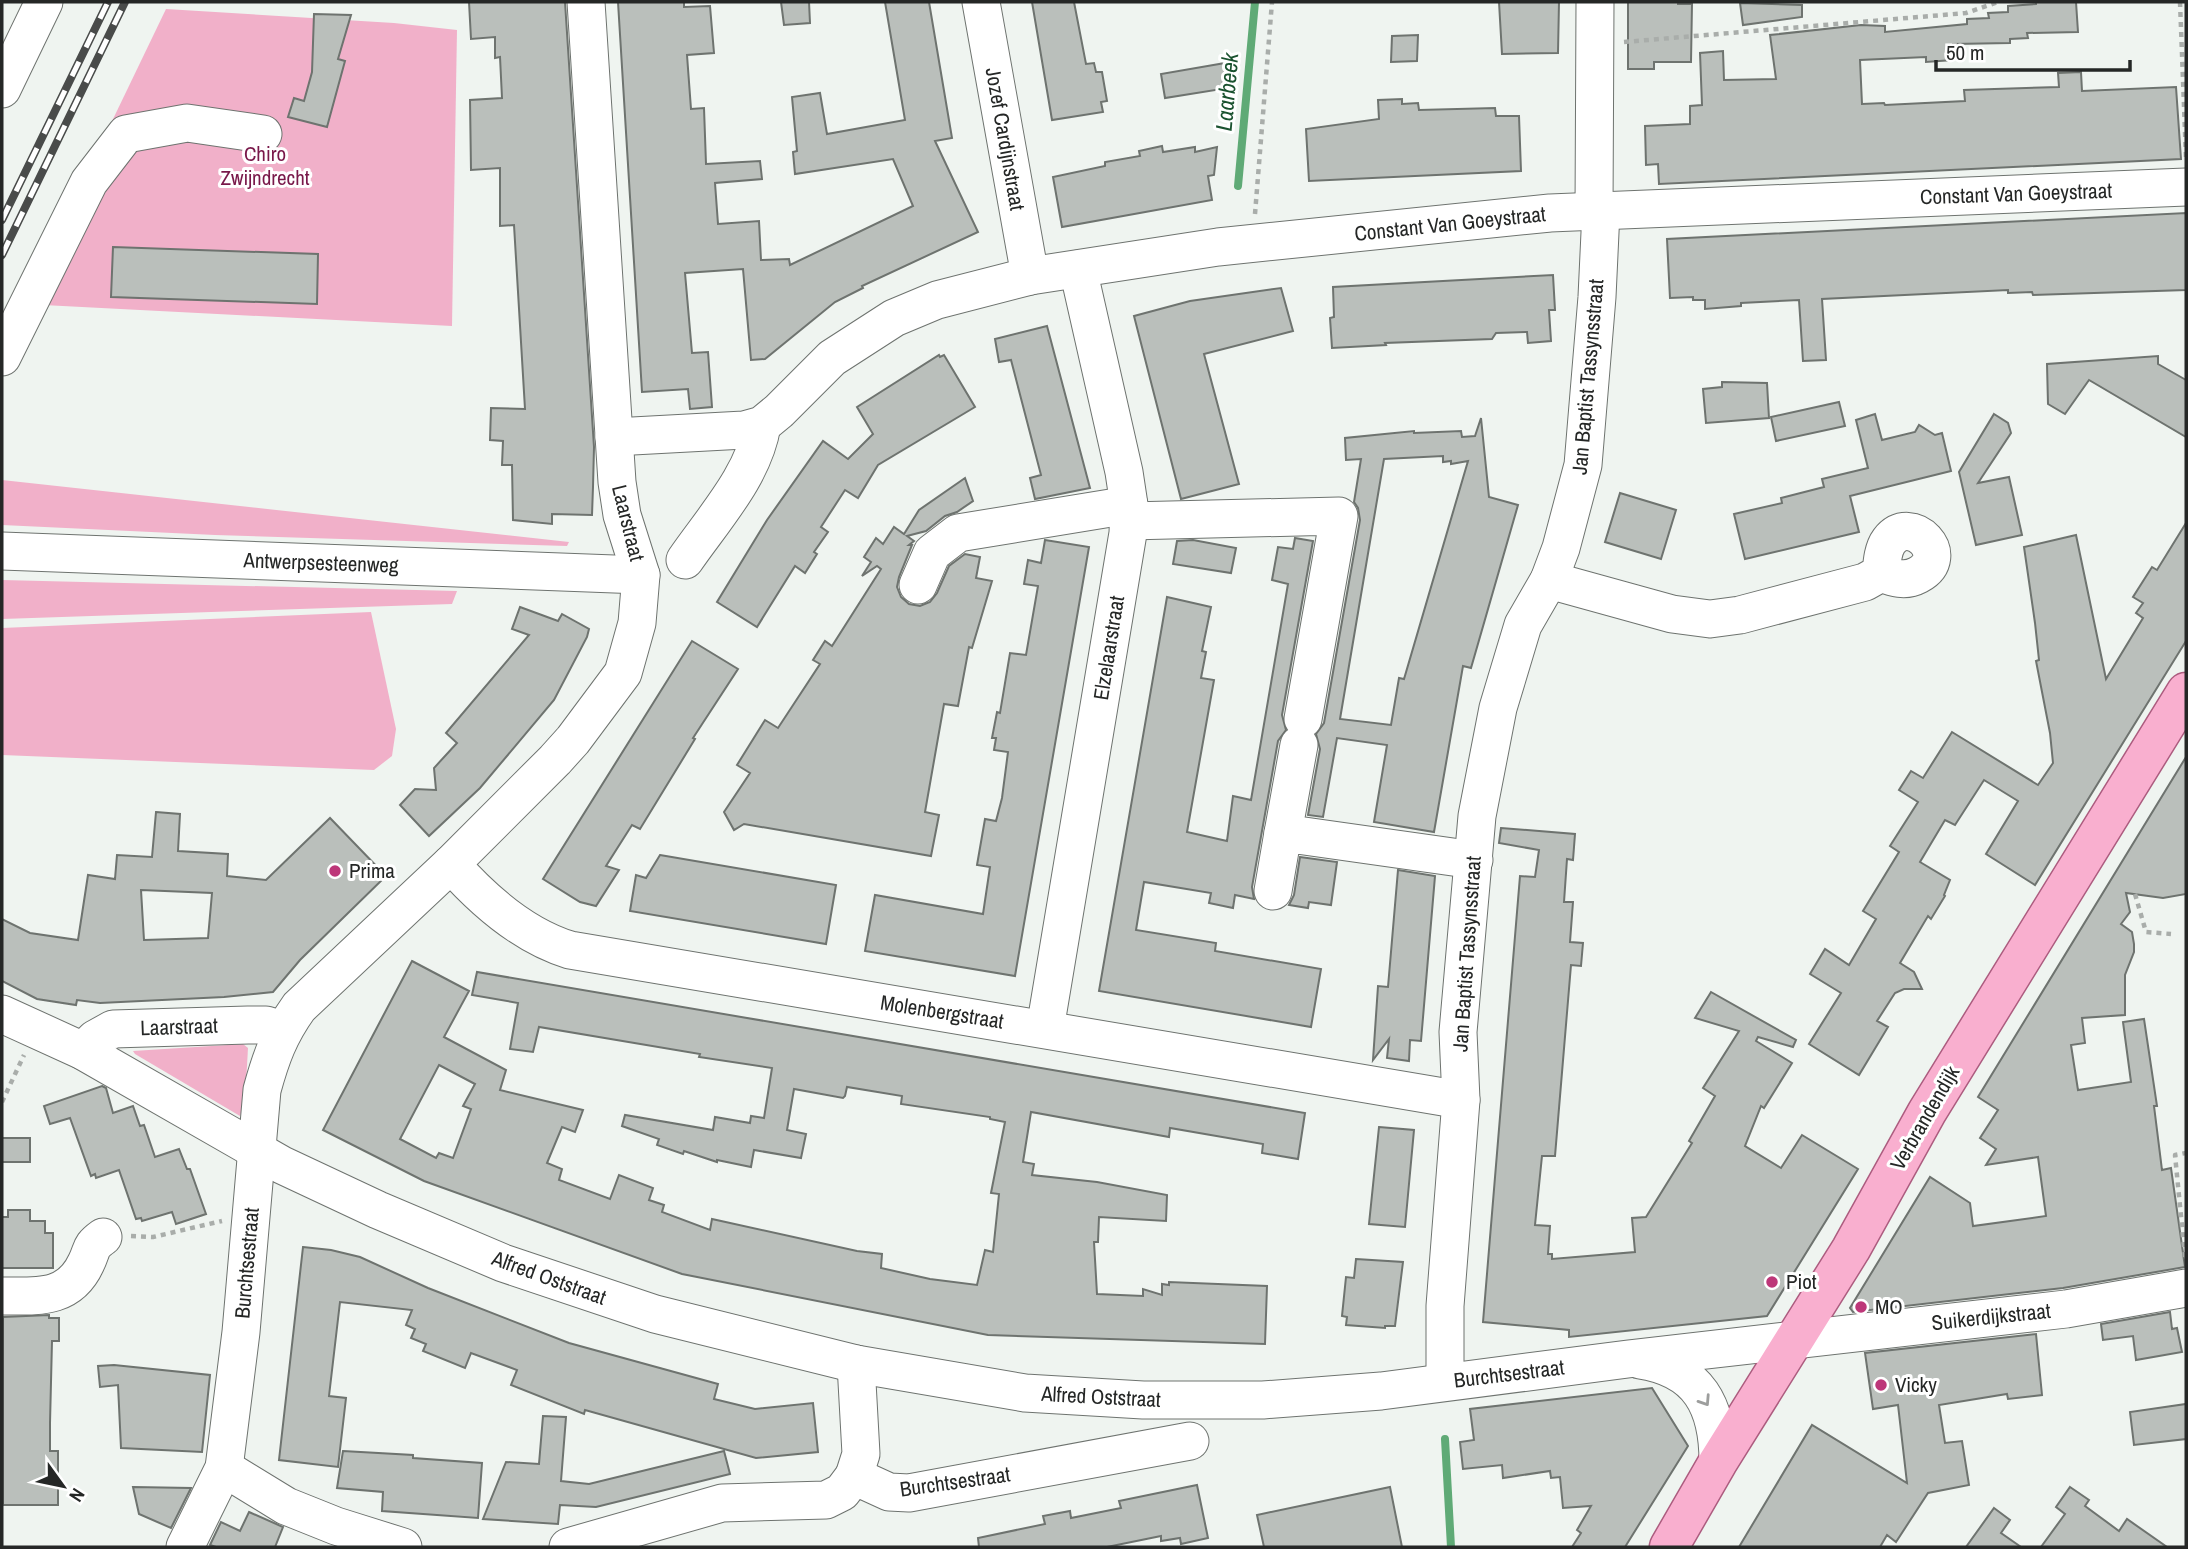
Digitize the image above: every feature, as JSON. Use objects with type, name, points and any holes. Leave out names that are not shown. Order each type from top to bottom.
[{"type":"main road","name":"Verbrandendijk","points":[[1669,1547],[1717,1462],[1851,1249],[1927,1112],[2186,692]]},
{"type":"street","points":[[2,89],[44,2]]},
{"type":"street","name":"Laarstraat","points":[[257,1150],[262,1090],[272,1053],[282,1030],[299,1007],[451,864],[564,750],[622,673],[637,623],[641,575],[622,515],[614,437],[586,2]]},
{"type":"street","name":"Jozef Cardijnstraat","points":[[981,2],[1030,276]]},
{"type":"street","name":"Jan Baptist Tassynsstraat","points":[[1445,1382],[1446,1306],[1461,1100],[1458,1032],[1477,816],[1498,708],[1523,625],[1549,580],[1561,548],[1583,465],[1597,297],[1595,2]]},
{"type":"street","points":[[2,357],[89,182],[126,134],[187,123],[263,134]]},
{"type":"street","name":"Constant Van Goeystraat","points":[[762,425],[832,358],[894,318],[937,300],[1030,276],[1252,243],[1454,222],[1597,212],[2186,187]]},
{"type":"street","name":"Elzelaarstraat","points":[[1045,1029],[1129,513],[1124,472],[1078,269]]},
{"type":"street","points":[[614,437],[744,430],[762,425],[754,456],[685,560]]},
{"type":"street","points":[[918,585],[932,553],[958,533],[1129,513],[1339,516],[1273,891]]},
{"type":"street","name":"Antwerpsesteenweg","points":[[2,551],[641,575]]},
{"type":"street","points":[[1549,580],[1672,614],[1710,619],[1740,615],[1865,582],[1881,573]]},
{"type":"street","points":[[1283,833],[1474,860]]},
{"type":"street","name":"Molenbergstraat","points":[[451,864],[474,889],[510,918],[551,944],[570,950],[1461,1100]]},
{"type":"street","points":[[2,1014],[83,1051],[257,1150]]},
{"type":"street","name":"Laarstraat","points":[[83,1051],[113,1029],[266,1025],[282,1030]]},
{"type":"street","name":"Burchtsestraat","points":[[185,1547],[224,1468],[240,1344],[257,1150]]},
{"type":"street","name":"Alfred Oststraat","points":[[257,1150],[282,1165],[378,1210],[503,1263],[578,1290],[655,1314],[856,1364],[1025,1392],[1143,1400],[1264,1400]]},
{"type":"street","points":[[2,1296],[39,1296],[69,1288],[86,1263],[91,1245],[103,1237]]},
{"type":"street","name":"Suikerdijkstraat","points":[[1795,1339],[2066,1309],[2186,1275]]},
{"type":"street","name":"Burchtsestraat","points":[[1264,1400],[1381,1391],[1795,1339]]},
{"type":"street","name":"Burchtsestraat","points":[[1628,1359],[1660,1363],[1695,1385],[1712,1410],[1718,1441],[1717,1462]]},
{"type":"street","points":[[568,1547],[722,1503],[826,1500],[842,1492],[854,1476],[861,1454],[856,1364]]},
{"type":"street","name":"Burchtsestraat","points":[[854,1476],[888,1492],[909,1493],[1190,1440]]},
{"type":"street","points":[[224,1468],[286,1506],[402,1547]]},
{"type":"path","points":[[1252,243],[1272,2]]},
{"type":"path","points":[[1595,44],[1966,13],[1998,2]]},
{"type":"path","points":[[2180,2],[2186,163]]},
{"type":"path","points":[[2135,894],[2146,932],[2171,934]]},
{"type":"path","points":[[2,1102],[36,1030]]},
{"type":"path","points":[[2186,1153],[2175,1155],[2186,1275]]},
{"type":"path","points":[[103,1237],[153,1237],[251,1214]]},
{"type":"green space","name":"Chiro Zwijndrecht","points":[[166,9],[394,23],[457,30],[452,326],[24,304]]},
{"type":"green space","points":[[2,480],[569,542],[567,546],[2,525]]},
{"type":"green space","points":[[2,580],[457,591],[452,604],[2,619]]},
{"type":"green space","points":[[371,612],[396,729],[392,756],[374,770],[2,755],[2,628]]},
{"type":"green space","points":[[243,1044],[248,1048],[245,1101],[240,1116],[133,1051]]},
{"type":"building","points":[[469,2],[565,2],[594,447],[592,515],[552,514],[552,524],[513,520],[512,465],[502,465],[503,441],[490,440],[491,408],[525,409],[514,225],[500,226],[500,168],[471,170],[470,100],[502,98],[500,57],[495,58],[495,37],[471,39]]},
{"type":"building","points":[[618,2],[684,2],[684,7],[710,6],[714,53],[687,55],[691,109],[704,108],[706,164],[760,161],[762,179],[715,183],[718,224],[759,221],[761,260],[789,259],[790,265],[913,206],[893,159],[795,174],[793,152],[797,151],[792,97],[820,93],[827,134],[905,120],[885,2],[929,2],[952,138],[935,141],[978,232],[862,286],[863,288],[835,302],[765,359],[751,360],[743,269],[685,273],[692,353],[708,352],[712,407],[690,409],[688,389],[642,392]]},
{"type":"building","points":[[781,2],[809,2],[810,23],[784,25]]},
{"type":"building","points":[[1032,2],[1074,2],[1086,64],[1094,63],[1096,72],[1102,72],[1107,101],[1101,102],[1103,112],[1052,120]]},
{"type":"building","points":[[1499,2],[1559,2],[1558,53],[1502,54]]},
{"type":"building","points":[[1628,2],[1692,4],[1691,62],[1654,62],[1654,69],[1628,69]]},
{"type":"building","points":[[2036,2],[2076,2],[2078,32],[2027,33],[2028,38],[2010,39],[2010,43],[1953,44],[1953,60],[1926,62],[1926,57],[1860,60],[1862,104],[1965,101],[1964,90],[2059,87],[2058,73],[2081,72],[2082,91],[2176,87],[2181,159],[1659,184],[1658,164],[1646,165],[1645,126],[1690,124],[1690,106],[1702,105],[1700,53],[1723,51],[1724,80],[1776,79],[1770,35],[1861,25],[1885,26],[1885,32],[1967,24],[1967,19],[1989,18],[1988,13],[2008,12],[2008,6]]},
{"type":"building","points":[[1740,3],[1802,5],[1802,17],[1743,25]]},
{"type":"building","points":[[314,14],[351,15],[338,59],[345,61],[327,127],[288,117],[294,98],[304,101],[312,72]]},
{"type":"building","points":[[1418,35],[1417,61],[1391,62],[1392,36]]},
{"type":"building","points":[[1225,63],[1222,89],[1165,98],[1161,74]]},
{"type":"building","points":[[1402,99],[1402,104],[1418,103],[1419,110],[1495,108],[1496,116],[1519,116],[1521,171],[1309,181],[1306,129],[1379,119],[1378,100]]},
{"type":"building","points":[[1162,146],[1163,152],[1195,147],[1195,152],[1217,147],[1214,175],[1208,176],[1212,200],[1062,227],[1053,177],[1105,166],[1105,162],[1140,156],[1139,151]]},
{"type":"building","points":[[2186,213],[2186,290],[2033,295],[2032,292],[2008,293],[2008,290],[1822,299],[1826,360],[1803,361],[1799,300],[1741,303],[1741,306],[1705,309],[1705,300],[1693,300],[1693,297],[1670,298],[1667,239]]},
{"type":"building","points":[[113,247],[318,254],[317,304],[111,297]]},
{"type":"building","points":[[1553,275],[1555,310],[1549,310],[1551,341],[1528,343],[1527,332],[1496,333],[1492,339],[1332,348],[1330,318],[1334,317],[1333,287]]},
{"type":"building","points":[[1281,288],[1293,331],[1204,354],[1239,484],[1181,499],[1134,316],[1190,301]]},
{"type":"building","points":[[1047,326],[1090,488],[1035,499],[1030,478],[1041,475],[1011,360],[999,362],[995,339]]},
{"type":"building","points":[[939,355],[944,355],[975,407],[878,465],[858,498],[845,490],[821,527],[828,532],[814,552],[817,554],[805,573],[795,566],[757,627],[717,602],[767,520],[823,441],[848,459],[873,434],[857,407]]},
{"type":"building","points":[[2158,356],[2158,364],[2186,380],[2186,437],[2089,380],[2065,414],[2048,404],[2047,364]]},
{"type":"building","points":[[1722,382],[1767,383],[1769,418],[1706,423],[1703,389],[1722,387]]},
{"type":"building","points":[[1839,402],[1845,426],[1776,441],[1771,417]]},
{"type":"building","points":[[1875,414],[1882,440],[1915,432],[1919,425],[1935,435],[1942,433],[1951,471],[1850,496],[1859,532],[1745,559],[1734,514],[1782,503],[1781,498],[1824,487],[1822,479],[1868,468],[1856,420]]},
{"type":"building","points":[[1994,414],[2008,423],[2011,433],[1978,483],[2009,477],[2022,535],[1976,545],[1959,472]]},
{"type":"building","points":[[1481,418],[1489,497],[1518,505],[1471,668],[1463,666],[1434,832],[1374,822],[1387,745],[1337,738],[1323,817],[1308,815],[1320,749],[1316,734],[1324,723],[1360,520],[1354,502],[1361,459],[1346,460],[1345,438],[1414,431],[1461,431],[1462,437],[1475,436]],"holes":[[[1443,456],[1443,462],[1451,461],[1451,464],[1468,461],[1404,679],[1399,678],[1391,725],[1340,719],[1384,459]]]},
{"type":"building","points":[[965,478],[973,501],[957,512],[945,516],[926,531],[907,536],[914,541],[909,545],[912,545],[897,587],[901,597],[909,604],[920,606],[930,602],[949,566],[965,554],[980,557],[976,578],[992,581],[972,648],[969,647],[958,706],[944,704],[925,812],[939,815],[931,856],[744,824],[734,830],[724,812],[750,773],[737,765],[765,720],[778,728],[820,664],[813,660],[825,641],[832,646],[881,569],[877,566],[862,576],[871,562],[864,557],[876,538],[883,544],[894,527],[904,534],[919,510]]},
{"type":"building","points":[[1620,493],[1676,510],[1661,559],[1605,542]]},
{"type":"building","points":[[2186,523],[2186,641],[2035,885],[1986,854],[2018,801],[1984,780],[1955,825],[1945,820],[1920,862],[1950,880],[1945,896],[1931,919],[1928,916],[1900,963],[1914,972],[1922,989],[1904,989],[1895,993],[1877,1021],[1888,1027],[1859,1075],[1809,1044],[1841,993],[1810,974],[1825,949],[1849,965],[1876,919],[1863,911],[1899,852],[1890,846],[1918,802],[1899,790],[1911,771],[1923,778],[1952,732],[2038,785],[2053,763],[2036,661],[2039,660],[2024,547],[2076,535],[2106,679],[2143,618],[2136,613],[2143,603],[2133,597],[2152,567],[2157,570]]},
{"type":"building","points":[[1295,538],[1313,541],[1282,715],[1286,730],[1278,741],[1252,887],[1254,899],[1235,895],[1233,908],[1209,903],[1211,893],[1144,882],[1136,930],[1216,943],[1215,951],[1321,969],[1311,1027],[1099,991],[1167,597],[1211,607],[1202,651],[1206,652],[1201,678],[1214,680],[1187,832],[1227,841],[1233,796],[1251,800],[1288,584],[1272,580],[1278,547],[1293,549]]},
{"type":"building","points":[[1045,540],[1089,547],[1015,976],[865,951],[875,895],[983,914],[990,867],[977,865],[985,819],[996,821],[1008,752],[994,750],[996,738],[992,738],[997,712],[1000,713],[1010,653],[1026,655],[1038,586],[1024,584],[1028,560],[1041,563]]},
{"type":"building","points":[[1193,540],[1236,548],[1231,573],[1173,564],[1177,541]]},
{"type":"building","points":[[520,607],[558,621],[562,614],[589,629],[587,637],[554,700],[480,788],[429,836],[400,805],[415,789],[436,790],[434,768],[457,743],[446,733],[529,635],[512,629]]},
{"type":"building","points":[[692,641],[738,669],[693,738],[695,739],[640,829],[632,825],[606,866],[619,870],[596,906],[580,902],[543,879]]},
{"type":"building","points":[[2186,757],[2186,894],[2163,898],[2126,893],[2130,912],[2121,924],[2132,932],[2134,952],[2125,975],[2125,1015],[2082,1018],[2085,1043],[2071,1045],[2078,1090],[2131,1082],[2123,1022],[2144,1019],[2157,1106],[2154,1106],[2162,1170],[2171,1168],[2185,1267],[2063,1288],[1853,1312],[1850,1308],[1930,1177],[1970,1203],[1973,1226],[2046,1216],[2038,1157],[1986,1165],[1996,1149],[1980,1138],[1998,1110],[1978,1097]]},
{"type":"building","points":[[156,812],[180,814],[178,851],[228,854],[227,876],[266,880],[330,818],[386,876],[300,960],[273,992],[100,1003],[77,1000],[76,1005],[37,999],[2,981],[2,919],[30,933],[78,940],[88,875],[115,879],[117,855],[152,857]],"holes":[[[141,890],[212,893],[208,938],[144,940]]]},
{"type":"building","points":[[1501,828],[1575,834],[1573,860],[1567,859],[1564,902],[1573,902],[1570,942],[1583,943],[1581,966],[1571,965],[1555,1156],[1542,1156],[1535,1225],[1550,1226],[1548,1254],[1552,1254],[1552,1259],[1635,1252],[1632,1218],[1646,1217],[1692,1143],[1689,1141],[1715,1096],[1703,1088],[1739,1031],[1695,1018],[1711,992],[1796,1040],[1793,1047],[1758,1037],[1756,1041],[1792,1063],[1764,1108],[1761,1106],[1745,1146],[1781,1168],[1802,1135],[1858,1169],[1767,1316],[1569,1337],[1569,1330],[1483,1322],[1520,876],[1535,877],[1539,850],[1499,843]]},
{"type":"building","points":[[660,855],[836,885],[826,944],[630,911],[636,875],[646,878]]},
{"type":"building","points":[[1300,857],[1337,862],[1331,905],[1309,902],[1308,908],[1289,905],[1294,895]]},
{"type":"building","points":[[1398,870],[1435,876],[1421,1041],[1410,1040],[1409,1061],[1387,1058],[1389,1039],[1373,1060],[1378,986],[1388,987]]},
{"type":"building","points":[[412,961],[469,991],[444,1037],[506,1070],[500,1090],[583,1110],[575,1132],[562,1127],[547,1163],[562,1169],[559,1180],[610,1199],[619,1175],[653,1188],[649,1200],[664,1205],[662,1212],[710,1230],[712,1219],[857,1251],[882,1254],[881,1268],[930,1279],[977,1285],[985,1250],[993,1252],[999,1194],[991,1193],[1005,1122],[990,1117],[901,1104],[902,1096],[847,1087],[843,1098],[794,1089],[787,1130],[806,1134],[801,1158],[754,1150],[751,1167],[717,1162],[684,1151],[683,1154],[657,1145],[659,1139],[622,1126],[625,1115],[713,1130],[715,1117],[750,1123],[751,1116],[764,1118],[772,1068],[539,1027],[533,1052],[510,1049],[518,1003],[472,995],[477,972],[1305,1113],[1298,1159],[1262,1153],[1263,1144],[1170,1128],[1169,1137],[1031,1112],[1023,1162],[1034,1164],[1032,1175],[1097,1182],[1167,1195],[1166,1221],[1099,1217],[1098,1242],[1094,1242],[1097,1294],[1143,1296],[1143,1289],[1162,1295],[1162,1284],[1169,1285],[1169,1282],[1267,1286],[1265,1344],[988,1335],[682,1274],[424,1181],[323,1130]],"holes":[[[439,1065],[475,1084],[463,1106],[471,1109],[453,1158],[439,1153],[436,1158],[400,1139]]]},
{"type":"building","points":[[102,1086],[106,1088],[113,1113],[133,1106],[140,1126],[144,1125],[155,1157],[179,1149],[187,1169],[190,1169],[206,1214],[176,1224],[172,1212],[142,1221],[141,1218],[136,1219],[119,1170],[96,1178],[95,1174],[91,1176],[70,1118],[50,1124],[44,1106]]},
{"type":"building","points":[[1379,1127],[1414,1130],[1405,1227],[1369,1224]]},
{"type":"building","points":[[2,1138],[30,1138],[30,1162],[2,1162]]},
{"type":"building","points":[[8,1210],[30,1210],[30,1221],[45,1221],[45,1233],[53,1233],[53,1268],[2,1268],[2,1217],[8,1217]]},
{"type":"building","points":[[303,1247],[360,1257],[428,1288],[569,1343],[718,1384],[714,1399],[755,1409],[813,1403],[818,1452],[756,1458],[585,1410],[584,1414],[511,1385],[517,1370],[471,1353],[465,1368],[423,1351],[426,1344],[411,1338],[415,1329],[406,1325],[412,1310],[340,1302],[329,1396],[346,1398],[338,1467],[279,1460]]},
{"type":"building","points":[[1356,1259],[1403,1262],[1395,1326],[1385,1328],[1346,1325],[1347,1317],[1342,1316],[1346,1277],[1354,1278]]},
{"type":"building","points":[[2170,1312],[2172,1329],[2177,1328],[2182,1352],[2136,1360],[2133,1336],[2103,1340],[2101,1324]]},
{"type":"building","points":[[49,1315],[49,1318],[59,1318],[59,1341],[52,1341],[50,1423],[50,1451],[58,1451],[58,1505],[3,1505],[3,1317]]},
{"type":"building","points":[[2036,1334],[2042,1395],[2008,1399],[2007,1394],[1939,1405],[1945,1443],[1962,1441],[1969,1485],[1928,1493],[1896,1542],[1887,1535],[1880,1547],[1739,1547],[1812,1425],[1907,1483],[1898,1405],[1873,1409],[1865,1353]]},
{"type":"building","points":[[114,1365],[210,1375],[202,1452],[121,1448],[118,1385],[100,1387],[98,1366]]},
{"type":"building","points":[[1652,1388],[1688,1446],[1625,1547],[1572,1547],[1581,1533],[1577,1530],[1591,1506],[1563,1508],[1560,1477],[1551,1478],[1550,1471],[1503,1478],[1502,1465],[1463,1469],[1460,1442],[1474,1440],[1470,1409]]},
{"type":"building","points":[[2186,1404],[2186,1439],[2134,1445],[2130,1412]]},
{"type":"building","points":[[543,1416],[566,1417],[561,1481],[589,1484],[724,1451],[730,1474],[596,1507],[560,1505],[558,1524],[483,1519],[506,1462],[539,1464]]},
{"type":"building","points":[[343,1451],[482,1463],[478,1518],[382,1511],[383,1492],[337,1488]]},
{"type":"building","points":[[1197,1485],[1208,1538],[1181,1544],[1180,1538],[1161,1541],[1161,1536],[1107,1547],[979,1547],[978,1538],[1045,1524],[1043,1516],[1070,1511],[1071,1518],[1121,1508],[1119,1501]]},
{"type":"building","points":[[133,1487],[191,1488],[171,1528],[139,1514]]},
{"type":"building","points":[[1390,1487],[1402,1547],[1264,1547],[1257,1515]]},
{"type":"building","points":[[2070,1487],[2089,1500],[2085,1506],[2119,1531],[2127,1519],[2167,1547],[2041,1547],[2065,1514],[2056,1507]]},
{"type":"building","points":[[1994,1508],[2010,1520],[2001,1533],[2021,1547],[1966,1547]]},
{"type":"building","points":[[249,1512],[283,1527],[275,1547],[210,1545],[221,1522],[240,1531]]},
{"type":"waterway","name":"Laarbeek","points":[[1238,186],[1255,2]]},
{"type":"waterway","name":"Laarbeek","points":[[1445,1439],[1451,1547]]},
{"type":"railway","points":[[2,220],[108,2]]},
{"type":"railway","points":[[2,255],[125,2]]},
{"type":"place","name":"Prima","points":[[335,871]]},
{"type":"place","name":"Piot","points":[[1772,1282]]},
{"type":"place","name":"MO","points":[[1861,1307]]},
{"type":"place","name":"Vicky","points":[[1881,1385]]}]
